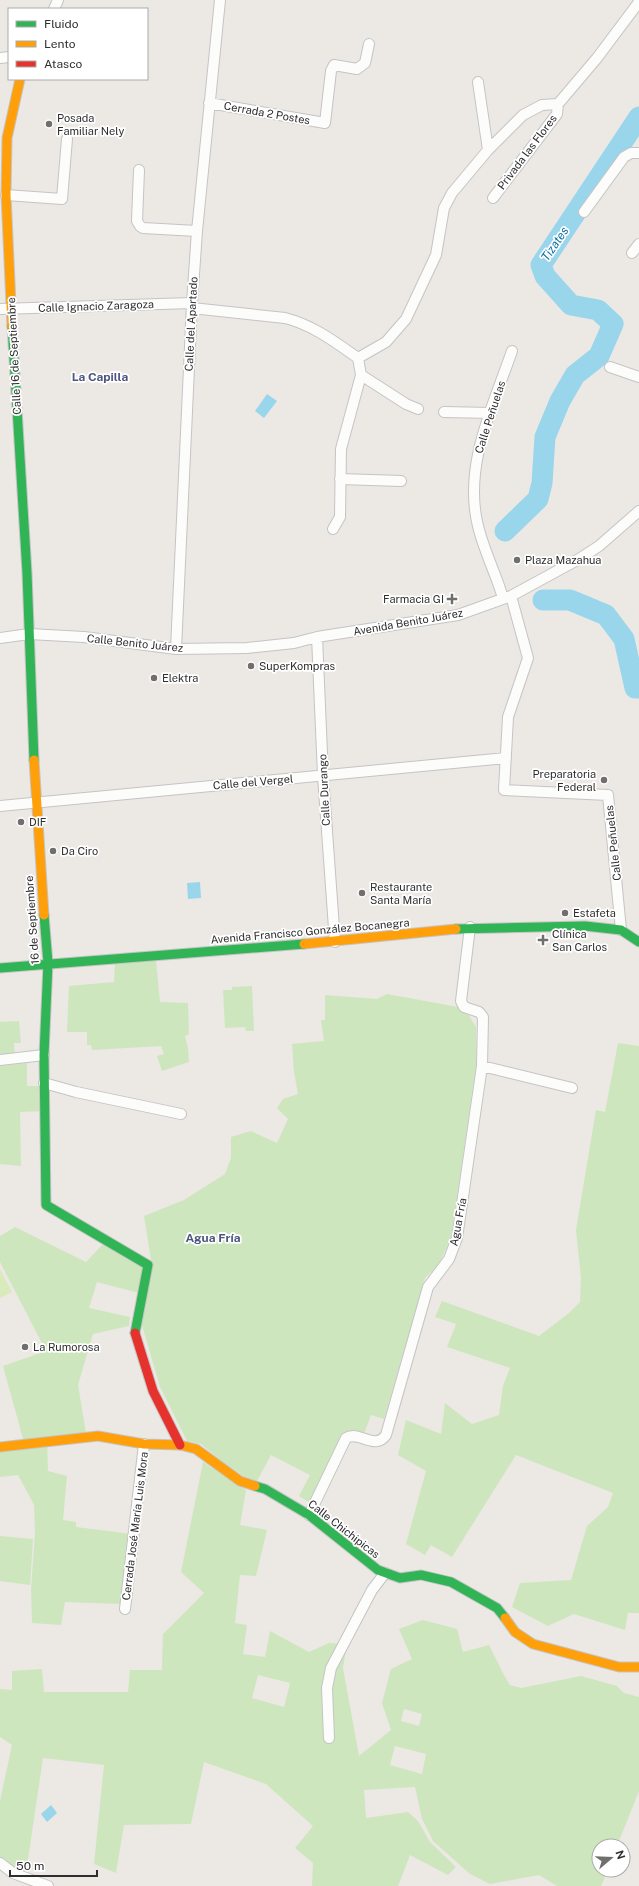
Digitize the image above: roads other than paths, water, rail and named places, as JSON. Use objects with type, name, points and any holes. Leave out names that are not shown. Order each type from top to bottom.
[{"type":"street","name":"Calle del Apartado","points":[[176,649],[192,306],[197,231],[220,0]]},
{"type":"street","points":[[333,529],[340,517],[341,449],[361,375],[358,358],[386,342],[406,319],[436,255],[442,216],[447,200],[488,150],[523,115],[529,110],[542,105],[558,104],[597,58],[639,2]]},
{"type":"street","name":"Cerrada 2 Postes","points":[[210,103],[324,123],[331,71],[334,65],[357,69],[366,63],[369,44]]},
{"type":"street","name":"Calle 16 de Septiembre","points":[[20,80],[7,138],[6,195],[29,634]]},
{"type":"street","points":[[478,82],[488,150]]},
{"type":"street","name":"Privada las Flores","points":[[493,198],[557,114],[558,104]]},
{"type":"street","points":[[6,195],[62,199],[67,139]]},
{"type":"street","points":[[584,212],[624,157],[631,153],[639,153]]},
{"type":"street","points":[[139,170],[137,221],[140,226],[143,228],[197,231]]},
{"type":"street","points":[[632,253],[639,244]]},
{"type":"street","name":"Calle Ignacio Zaragoza","points":[[0,309],[192,306],[285,318],[297,321],[319,331],[358,358]]},
{"type":"street","name":"Calle Peñuelas","points":[[512,351],[479,448],[474,498],[478,526],[507,597],[528,658],[508,717],[504,790],[608,795],[621,930]]},
{"type":"street","points":[[610,367],[639,377]]},
{"type":"street","points":[[361,375],[406,404],[418,409]]},
{"type":"street","points":[[444,412],[490,413]]},
{"type":"street","points":[[340,479],[402,481]]},
{"type":"street","name":"Avenida Benito Juárez","points":[[317,637],[458,615],[507,597],[592,550],[639,512]]},
{"type":"street","name":"Calle Benito Juárez","points":[[0,638],[29,634],[84,637],[176,649],[247,648],[294,643],[317,637]]},
{"type":"street","name":"16 de Septiembre","points":[[29,634],[36,802],[48,963],[44,1055],[46,1205],[148,1265],[134,1330],[153,1391],[180,1445]]},
{"type":"street","name":"Calle Durango","points":[[317,637],[323,776],[334,942]]},
{"type":"street","name":"Calle del Vergel","points":[[0,806],[506,758]]},
{"type":"street","name":"Avenida Francisco González Bocanegra","points":[[0,968],[48,963],[334,942],[470,927],[585,926],[621,930]]},
{"type":"street","name":"Agua Fría","points":[[309,1515],[344,1440],[348,1436],[355,1435],[372,1442],[385,1438],[388,1432],[428,1287],[449,1259],[457,1238],[482,1066],[483,1017],[479,1012],[464,1007],[461,1001],[470,927]]},
{"type":"street","points":[[621,930],[639,942]]},
{"type":"street","points":[[0,1060],[44,1055]]},
{"type":"street","points":[[482,1066],[572,1088]]},
{"type":"street","points":[[44,1083],[76,1092],[181,1114]]},
{"type":"street","name":"Calle Chichipicas","points":[[0,1447],[98,1436],[144,1444],[180,1445],[196,1449],[240,1481],[265,1489],[309,1515],[378,1570],[384,1573],[400,1578],[421,1575],[435,1577],[451,1582],[497,1608],[514,1632],[532,1644],[619,1666],[639,1667]]},
{"type":"street","name":"Cerrada José María Luis Mora","points":[[125,1609],[144,1444]]},
{"type":"street","points":[[329,1738],[328,1688],[332,1668],[372,1590],[384,1573]]},
{"type":"street","points":[[0,1863],[13,1873],[48,1886]]},
{"type":"water","points":[[267,394],[277,401],[264,418],[255,411]]},
{"type":"water","points":[[200,882],[201,898],[188,899],[187,883]]},
{"type":"water","points":[[51,1805],[57,1813],[47,1822],[41,1814]]},
{"type":"waterway","name":"Tizates","points":[[505,531],[538,499],[542,483],[545,437],[560,401],[575,375],[599,356],[613,324],[598,310],[571,305],[545,276],[541,265],[639,117]]},
{"type":"waterway","name":"Tizates","points":[[543,600],[570,600],[606,615],[624,639],[635,688],[639,688]]},
{"type":"place","name":"Posada Familiar Nely","points":[[49,124]]},
{"type":"place","name":"Plaza Mazahua","points":[[517,560]]},
{"type":"place","name":"Farmacia GI","points":[[452,599]]},
{"type":"place","name":"SuperKompras","points":[[251,666]]},
{"type":"place","name":"Elektra","points":[[154,678]]},
{"type":"place","name":"Preparatoria Federal","points":[[604,780]]},
{"type":"place","name":"DIF","points":[[21,822]]},
{"type":"place","name":"Da Ciro","points":[[53,851]]},
{"type":"place","name":"Restaurante Santa María","points":[[362,893]]},
{"type":"place","name":"Estafeta","points":[[565,913]]},
{"type":"place","name":"Clínica San Carlos","points":[[543,940]]},
{"type":"place","name":"La Rumorosa","points":[[25,1347]]},
{"type":"district","name":"La Capilla","points":[[100,377]]},
{"type":"district","name":"Agua Fría","points":[[213,1238]]}]
